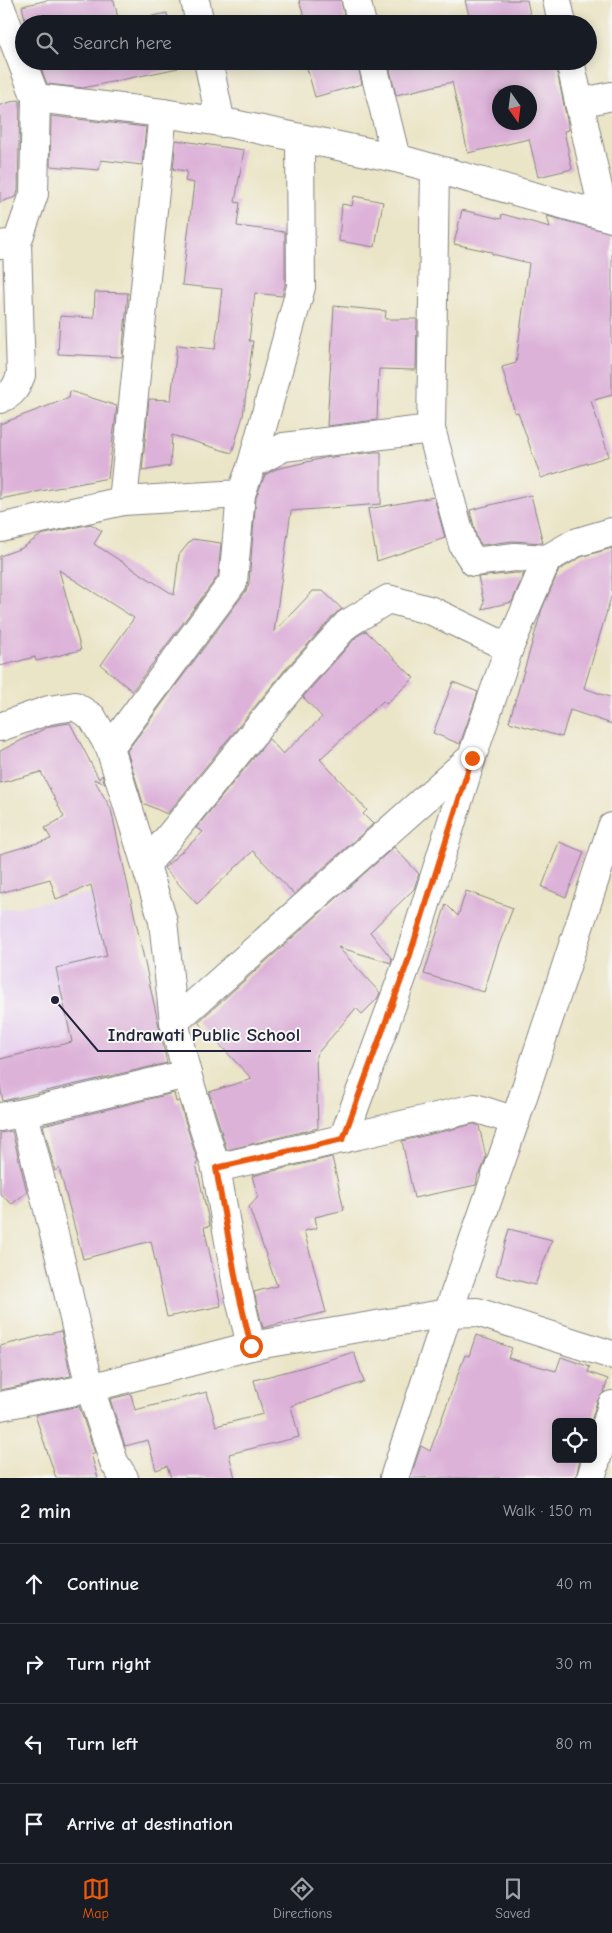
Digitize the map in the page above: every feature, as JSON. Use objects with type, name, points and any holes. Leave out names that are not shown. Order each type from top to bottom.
[{"type":"street","points":[[195,0],[198,15]]},
{"type":"street","points":[[356,0],[360,15]]},
{"type":"street","points":[[557,0],[560,15]]},
{"type":"street","points":[[0,6],[15,44]]},
{"type":"street","points":[[0,399],[10,395],[16,388],[21,376],[8,244],[34,194],[36,98],[25,70]]},
{"type":"street","points":[[210,70],[221,123]]},
{"type":"street","points":[[374,70],[396,158]]},
{"type":"street","points":[[36,98],[163,113],[396,158],[608,216],[572,70]]},
{"type":"street","points":[[579,102],[612,96]]},
{"type":"street","points":[[124,501],[163,113]]},
{"type":"street","points":[[110,748],[233,582],[242,494],[301,287],[300,139]]},
{"type":"street","points":[[435,169],[431,430],[462,545],[474,562],[515,557],[547,559],[574,543],[612,532]]},
{"type":"street","points":[[252,464],[284,447],[431,430]]},
{"type":"street","points":[[0,528],[124,501],[242,494]]},
{"type":"street","points":[[343,1139],[408,961],[509,648],[547,559]]},
{"type":"street","points":[[146,865],[296,680],[347,624],[388,598],[432,611],[509,648]]},
{"type":"street","points":[[0,727],[49,710],[75,706],[92,717],[110,748],[163,921],[174,1022],[187,1074],[216,1168],[237,1286],[251,1346]]},
{"type":"street","points":[[174,1022],[472,758]]},
{"type":"street","points":[[394,1478],[612,827]]},
{"type":"street","points":[[124,1478],[114,1462],[90,1388],[62,1266],[12,1115],[187,1074]]},
{"type":"street","points":[[216,1168],[475,1108],[515,1121]]},
{"type":"street","points":[[0,1406],[90,1388],[251,1346],[448,1313],[477,1312],[612,1355]]},
{"type":"street","points":[[591,1478],[612,1405]]},
{"type":"shaded area","points":[[116,889],[140,992],[79,1007],[102,1085],[15,1105],[0,1098],[0,910]]},
{"type":"building","points":[[48,0],[114,0],[117,15],[24,15],[22,6]]},
{"type":"building","points":[[299,0],[341,0],[344,15],[303,15]]},
{"type":"building","points":[[465,0],[527,0],[530,15],[469,15]]},
{"type":"building","points":[[42,70],[168,70],[83,88],[47,84]]},
{"type":"building","points":[[308,70],[359,70],[362,84],[315,97]]},
{"type":"building","points":[[390,70],[557,70],[569,130],[564,131],[572,169],[538,177],[529,139],[468,153],[452,82],[396,95]]},
{"type":"building","points":[[20,101],[18,191],[16,197],[0,202],[0,105]]},
{"type":"building","points":[[51,116],[146,127],[142,165],[101,160],[99,170],[50,166]]},
{"type":"building","points":[[176,140],[244,150],[235,202],[240,203],[237,226],[285,232],[285,285],[282,296],[255,293],[249,341],[253,341],[243,416],[232,453],[172,435],[170,466],[142,471],[149,399],[171,400],[177,345],[215,349],[222,289],[182,285],[194,183],[185,181],[187,171],[173,169]]},
{"type":"building","points":[[354,196],[383,202],[375,247],[339,241],[342,204],[352,206]]},
{"type":"building","points":[[462,210],[501,219],[502,214],[550,227],[547,216],[612,233],[612,395],[591,401],[609,456],[541,478],[518,412],[515,413],[502,367],[516,363],[529,263],[492,254],[492,252],[454,244]]},
{"type":"building","points":[[95,292],[128,293],[122,357],[58,354],[60,316],[94,318]]},
{"type":"building","points":[[334,306],[386,311],[385,319],[417,319],[416,370],[379,369],[377,420],[327,426]]},
{"type":"building","points":[[70,391],[117,406],[108,478],[0,499],[0,424],[69,398]]},
{"type":"building","points":[[381,452],[381,504],[291,511],[274,632],[313,591],[323,591],[342,609],[335,614],[284,671],[167,814],[143,803],[127,751],[246,591],[249,583],[256,497],[265,475],[276,469],[324,458]]},
{"type":"building","points":[[531,495],[543,543],[513,541],[482,545],[477,539],[470,510]]},
{"type":"building","points":[[434,497],[445,538],[377,561],[368,509]]},
{"type":"building","points":[[91,524],[102,531],[94,544],[174,595],[179,555],[192,539],[221,543],[218,576],[132,691],[101,665],[134,618],[59,570],[81,650],[36,661],[35,657],[0,666],[0,556],[22,548],[41,535]]},
{"type":"building","points":[[612,548],[612,594],[584,688],[612,698],[612,724],[570,710],[562,737],[509,722],[542,609],[559,570],[581,557]]},
{"type":"building","points":[[524,573],[512,602],[482,609],[484,603],[478,577]]},
{"type":"building","points":[[366,631],[414,678],[386,704],[383,701],[320,759],[367,810],[363,814],[373,824],[294,894],[253,851],[197,904],[164,868],[203,832],[196,828],[269,739],[283,754],[322,717],[303,697],[357,636]]},
{"type":"building","points":[[453,682],[478,692],[460,744],[433,733]]},
{"type":"building","points":[[70,723],[99,779],[102,775],[105,784],[94,779],[111,809],[167,1063],[3,1101],[0,1086],[0,1059],[72,1042],[56,968],[107,956],[91,885],[56,899],[50,879],[0,893],[0,854],[51,839],[45,828],[64,817],[41,772],[0,783],[0,751],[50,726]]},
{"type":"building","points":[[559,842],[584,852],[566,897],[542,887]]},
{"type":"building","points":[[394,847],[419,874],[414,889],[370,932],[392,959],[391,963],[338,947],[380,993],[377,999],[362,1014],[356,1008],[316,1055],[318,1128],[227,1150],[209,1092],[252,1079],[198,1022]]},
{"type":"building","points":[[466,891],[513,908],[484,992],[424,974],[446,904],[458,916]]},
{"type":"building","points":[[174,1093],[176,1102],[179,1101],[198,1163],[196,1164],[210,1226],[204,1227],[221,1306],[167,1317],[151,1241],[83,1259],[59,1168],[55,1171],[43,1125]]},
{"type":"building","points":[[474,1124],[479,1126],[486,1157],[480,1174],[478,1174],[476,1185],[414,1198],[402,1141]]},
{"type":"building","points":[[12,1131],[27,1192],[12,1204],[0,1194],[0,1133]]},
{"type":"building","points":[[332,1157],[344,1210],[315,1217],[317,1228],[304,1231],[326,1312],[263,1328],[254,1292],[277,1286],[249,1207],[258,1197],[252,1176]]},
{"type":"building","points":[[509,1229],[552,1240],[535,1285],[496,1275]]},
{"type":"building","points":[[61,1331],[71,1376],[0,1390],[0,1346]]},
{"type":"building","points":[[476,1335],[512,1348],[508,1358],[556,1371],[561,1357],[590,1367],[588,1372],[608,1379],[604,1392],[597,1401],[592,1418],[552,1418],[552,1463],[579,1463],[576,1478],[410,1478],[421,1446],[430,1451],[465,1355],[469,1356]]},
{"type":"building","points":[[354,1352],[364,1382],[291,1406],[299,1437],[229,1454],[235,1478],[171,1478],[167,1466],[156,1470],[148,1440],[125,1446],[110,1399],[131,1394],[135,1410],[207,1392],[216,1426],[263,1414],[254,1380]]},
{"type":"building","points":[[79,1406],[95,1453],[91,1454],[98,1478],[56,1478],[35,1415]]},
{"type":"place","name":"Indrawati Public School","points":[[55,1000]]},
{"type":"route","points":[[251,1346],[237,1286],[216,1168],[343,1139],[408,961],[472,758]]}]
